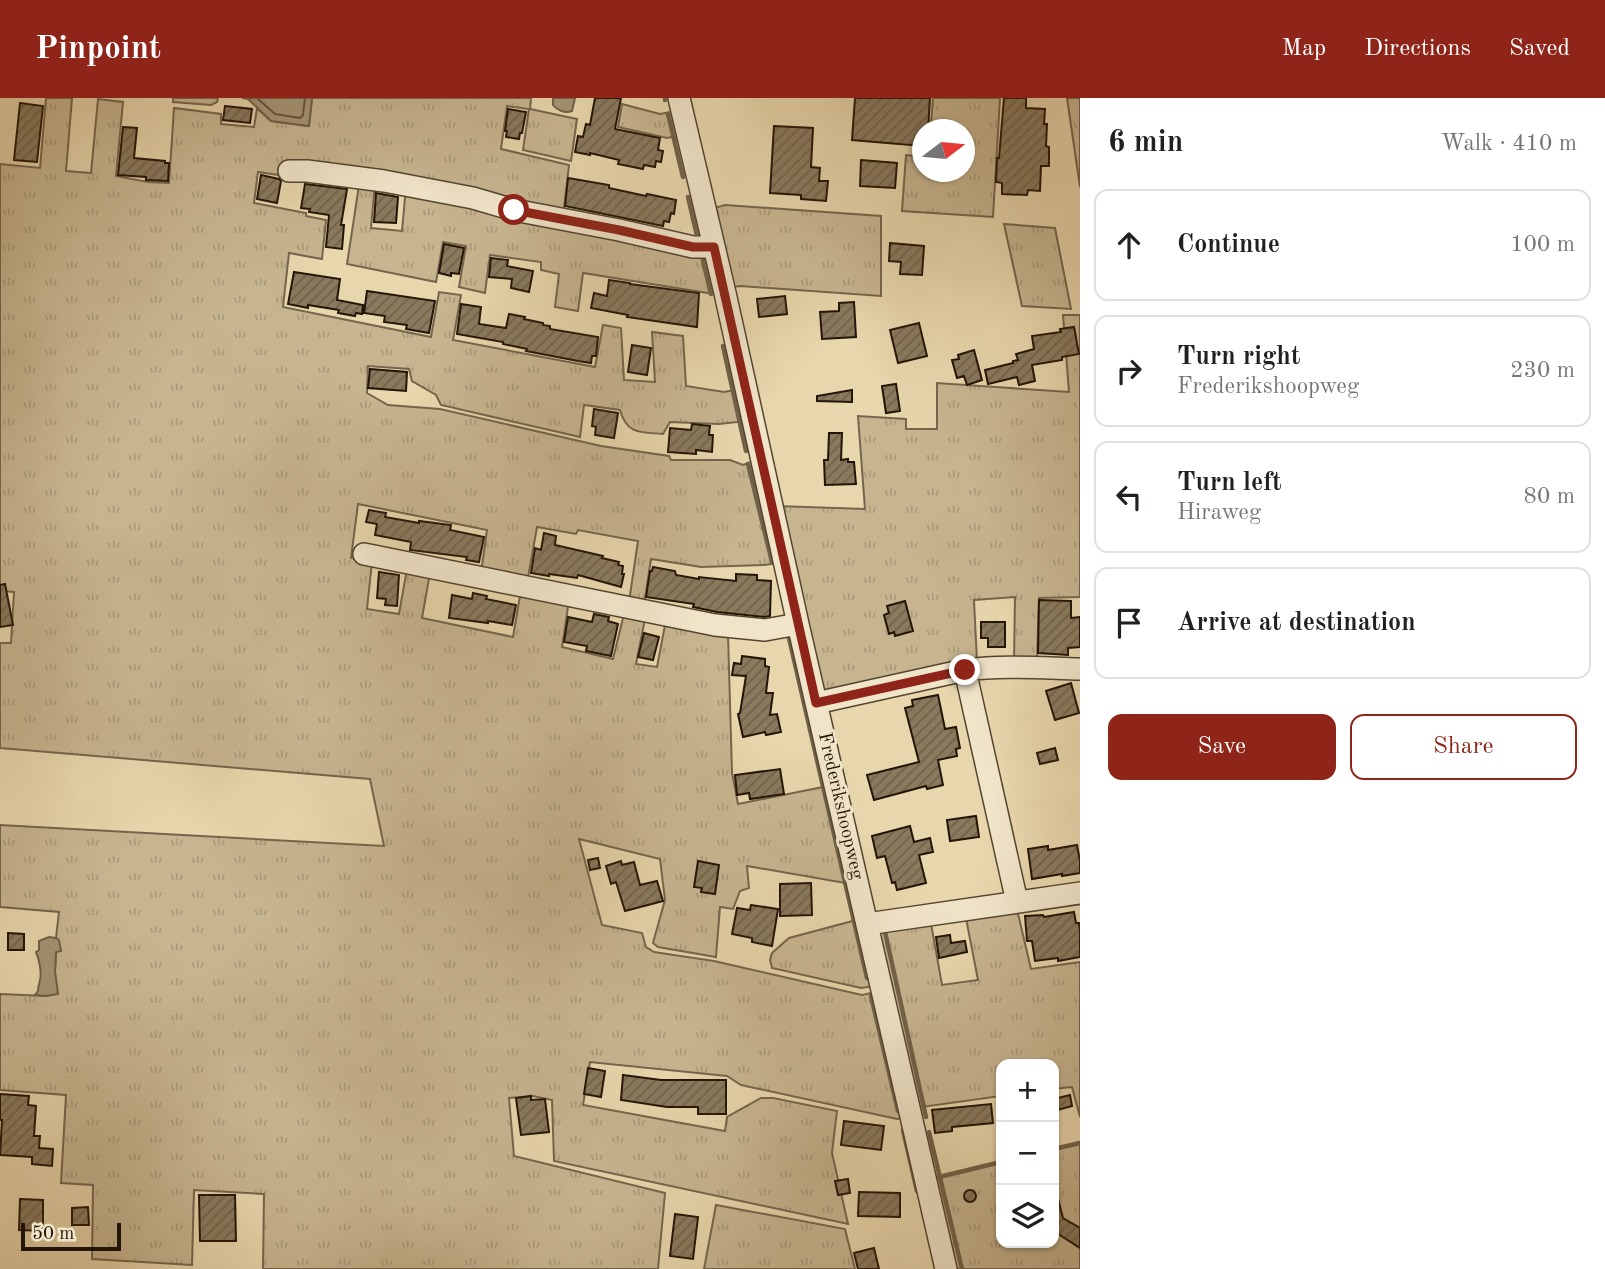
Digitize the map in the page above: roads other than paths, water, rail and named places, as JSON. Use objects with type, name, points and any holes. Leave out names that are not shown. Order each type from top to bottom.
[{"type":"street","name":"Frederikshoopweg","points":[[679,98],[946,1269]]},
{"type":"street","points":[[289,171],[394,183],[693,247],[714,247]]},
{"type":"street","points":[[364,554],[715,625],[765,630],[798,624]]},
{"type":"street","points":[[816,703],[965,670],[1000,667],[1080,669]]},
{"type":"street","points":[[965,670],[1017,902]]},
{"type":"street","points":[[867,924],[1080,892]]},
{"type":"water","points":[[242,98],[312,98],[309,126],[271,121],[248,99]]},
{"type":"water","points":[[553,98],[575,98],[572,111],[564,112],[557,108],[553,105]]},
{"type":"water","points":[[49,937],[59,940],[61,951],[56,952],[58,994],[35,995],[41,973],[36,952],[39,950],[39,941]]},
{"type":"waterway","points":[[668,114],[683,177]]},
{"type":"waterway","points":[[688,197],[698,240]]},
{"type":"waterway","points":[[701,252],[711,294]]},
{"type":"waterway","points":[[723,346],[746,451]]},
{"type":"waterway","points":[[748,464],[772,562]]},
{"type":"waterway","points":[[789,638],[867,978]]},
{"type":"waterway","points":[[885,932],[926,1117]]},
{"type":"waterway","points":[[871,996],[898,1111]]},
{"type":"waterway","points":[[903,1130],[917,1191]]},
{"type":"waterway","points":[[929,1132],[962,1269]]},
{"type":"waterway","points":[[1059,1148],[1080,1143]]},
{"type":"waterway","points":[[939,1177],[996,1163]]}]
